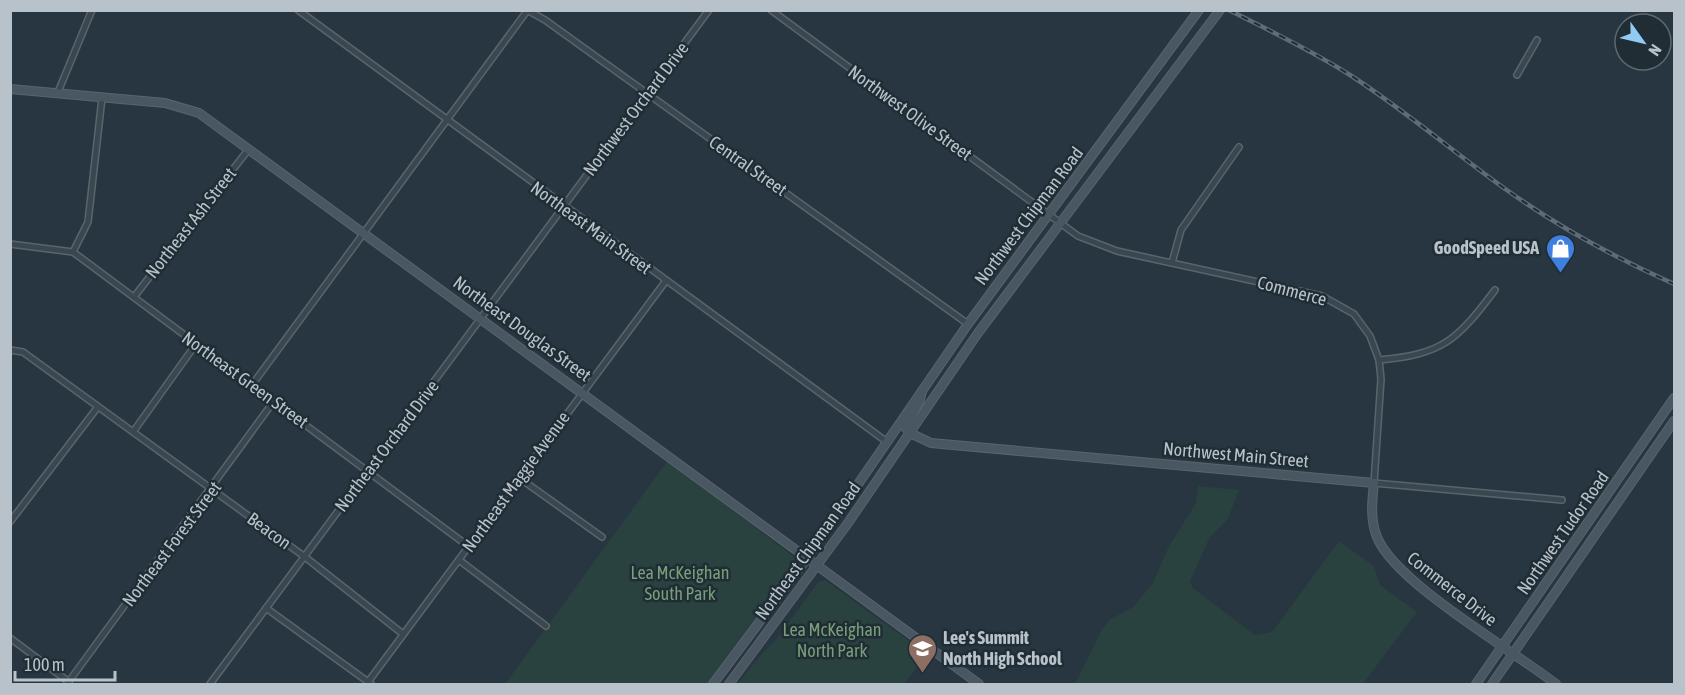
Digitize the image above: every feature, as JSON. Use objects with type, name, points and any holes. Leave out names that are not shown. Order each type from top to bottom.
[{"type":"main road","name":"Northwest Chipman Road","points":[[887,442],[922,387],[1050,216],[1199,10]]},
{"type":"main road","name":"Northwest Chipman Road","points":[[910,433],[928,403],[1220,10]]},
{"type":"main road","name":"Northeast Douglas Street","points":[[10,89],[183,106],[199,113],[979,684]]},
{"type":"main road","points":[[910,433],[905,428],[920,400],[922,387]]},
{"type":"main road","name":"Northwest Tudor Road","points":[[1476,684],[1674,398]]},
{"type":"main road","name":"Northwest Tudor Road","points":[[1492,684],[1674,421]]},
{"type":"main road","name":"Northwest Main Street","points":[[910,433],[931,443],[1374,483]]},
{"type":"main road","name":"Northeast Chipman Road","points":[[729,684],[818,565],[910,433]]},
{"type":"main road","name":"Northeast Chipman Road","points":[[713,684],[808,557],[887,442]]},
{"type":"main road","name":"Commerce Drive","points":[[1374,483],[1372,511],[1377,537],[1391,559],[1429,593],[1502,647]]},
{"type":"main road","points":[[1597,509],[1611,514]]},
{"type":"main road","points":[[1502,647],[1556,684]]},
{"type":"street","points":[[58,92],[93,10]]},
{"type":"street","name":"Northeast Main Street","points":[[298,10],[665,282],[887,442]]},
{"type":"street","name":"Northwest Orchard Drive","points":[[563,207],[709,10]]},
{"type":"street","name":"Northwest Olive Street","points":[[771,10],[1060,223]]},
{"type":"street","points":[[252,385],[527,11]]},
{"type":"street","name":"Central Street","points":[[527,11],[545,20],[968,324]]},
{"type":"street","points":[[1517,75],[1537,40]]},
{"type":"street","points":[[73,252],[88,222],[102,98]]},
{"type":"street","points":[[1172,263],[1181,230],[1239,147]]},
{"type":"street","name":"Northeast Ash Street","points":[[134,297],[248,150]]},
{"type":"street","name":"Northeast Orchard Drive","points":[[210,684],[563,207]]},
{"type":"street","name":"Commerce","points":[[1060,223],[1097,245],[1322,296],[1354,314],[1370,336],[1379,360],[1382,379],[1374,483]]},
{"type":"street","name":"Northeast Green Street","points":[[10,244],[73,252],[274,402],[369,469],[468,546]]},
{"type":"street","name":"Northeast Maggie Avenue","points":[[369,683],[518,477],[665,282]]},
{"type":"street","points":[[1379,360],[1422,354],[1439,348],[1470,324],[1495,290]]},
{"type":"street","points":[[133,432],[196,344]]},
{"type":"street","name":"Beacon","points":[[11,350],[23,352],[305,557],[404,634]]},
{"type":"street","name":"Northeast Forest Street","points":[[68,683],[274,402]]},
{"type":"street","points":[[10,522],[97,408]]},
{"type":"street","points":[[518,477],[602,537]]},
{"type":"street","name":"Northwest Main Street","points":[[1374,483],[1562,500]]},
{"type":"street","points":[[459,560],[546,626]]},
{"type":"street","points":[[266,608],[369,683]]},
{"type":"street","points":[[10,638],[68,683]]},
{"type":"green space","name":"Lea McKeighan South Park","points":[[668,460],[798,560],[708,684],[505,684]]},
{"type":"green space","points":[[1198,486],[1239,490],[1228,519],[1210,537],[1190,581],[1193,588],[1255,635],[1272,632],[1339,541],[1374,566],[1380,585],[1417,612],[1363,684],[1075,684],[1102,629],[1109,620],[1133,607],[1153,583],[1169,546],[1196,503]]},
{"type":"green space","name":"Lea McKeighan North Park","points":[[825,580],[927,654],[904,684],[738,684],[779,636],[818,582]]},
{"type":"railway","points":[[1229,10],[1350,75],[1550,219],[1611,254],[1674,284]]},
{"type":"place","name":"GoodSpeed USA","points":[[1560,274]]},
{"type":"place","name":"Lee's Summit North High School","points":[[922,674]]}]
